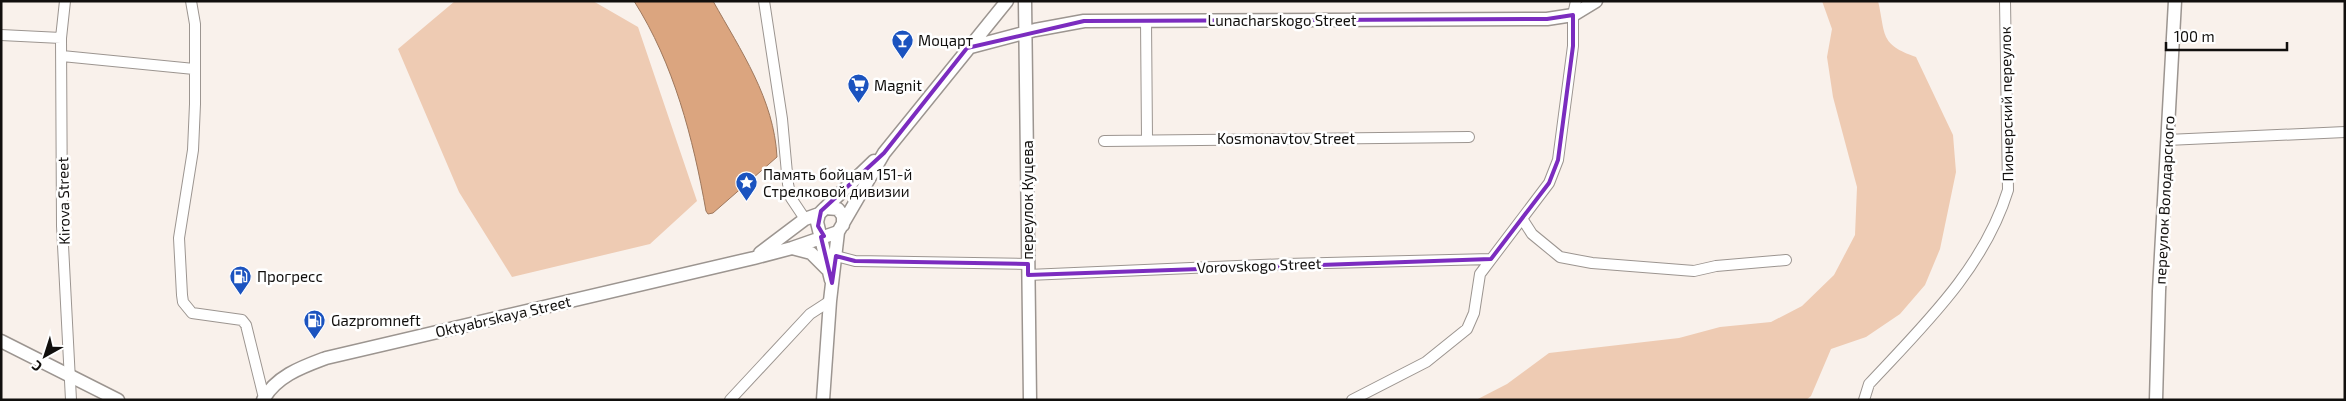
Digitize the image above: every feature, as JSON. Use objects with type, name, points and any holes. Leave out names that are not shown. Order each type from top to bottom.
[{"type":"street","name":"Kirova Street","points":[[65,1],[61,38],[62,226],[72,400]]},
{"type":"street","name":"Oktyabrskaya Street","points":[[192,1],[195,24],[193,150],[179,238],[183,302],[192,313],[242,320],[246,325],[263,399]]},
{"type":"street","points":[[764,1],[782,119],[788,184],[791,198],[805,219]]},
{"type":"street","points":[[832,283],[827,269],[827,225],[967,48],[1007,1]]},
{"type":"street","name":"переулок Куцева","points":[[1025,1],[1030,400]]},
{"type":"street","points":[[1352,400],[1426,362],[1467,328],[1474,313],[1480,274],[1523,220],[1549,183],[1558,160],[1573,46],[1573,15],[1576,1]]},
{"type":"street","name":"Lunacharskogo Street","points":[[967,48],[1026,32],[1084,21],[1547,19],[1573,15],[1596,1]]},
{"type":"street","name":"Пионерский переулок","points":[[1864,400],[1869,384],[1946,302],[1975,260],[2000,214],[2008,190],[2005,1]]},
{"type":"street","name":"переулок Володарского","points":[[2156,400],[2159,291],[2175,1]]},
{"type":"street","points":[[1146,20],[1148,139]]},
{"type":"street","points":[[1,35],[61,38]]},
{"type":"street","points":[[62,56],[194,69]]},
{"type":"street","points":[[2167,140],[2345,132]]},
{"type":"street","name":"Kosmonavtov Street","points":[[1104,141],[1148,139],[1469,137]]},
{"type":"street","points":[[827,225],[884,153]]},
{"type":"street","name":"Oktyabrskaya Street","points":[[754,258],[805,219],[827,225]]},
{"type":"street","points":[[1523,220],[1532,234],[1560,257],[1592,262],[1694,271],[1716,266],[1786,260]]},
{"type":"street","points":[[824,400],[830,301],[836,256],[827,225]]},
{"type":"street","name":"Oktyabrskaya Street","points":[[263,399],[271,388],[286,375],[326,358],[792,248],[827,225]]},
{"type":"street","points":[[792,248],[811,253],[827,269]]},
{"type":"street","name":"Vorovskogo Street","points":[[836,256],[856,261],[1028,270],[1491,259]]},
{"type":"street","points":[[730,400],[810,314],[830,301]]},
{"type":"street","points":[[1,341],[70,374],[118,400]]},
{"type":"highlighted area","points":[[1573,15],[1573,46],[1558,160],[1549,183],[1491,259],[1028,275],[1028,264],[855,261],[836,256],[832,283],[821,237],[824,236],[818,226],[821,211],[884,153],[967,48],[1084,21],[1547,19]]},
{"type":"shaded area","points":[[455,1],[593,1],[638,27],[697,201],[650,244],[512,277],[459,192],[398,49]]},
{"type":"shaded area","points":[[634,1],[713,1],[745,57],[763,95],[775,136],[777,157],[713,213],[708,214],[706,211],[688,129],[671,76],[648,25]]},
{"type":"shaded area","points":[[1822,1],[1878,1],[1886,37],[1896,48],[1916,57],[1953,135],[1956,172],[1940,249],[1925,285],[1900,314],[1866,337],[1831,349],[1811,396],[1806,400],[1476,400],[1507,384],[1549,353],[1679,338],[1720,327],[1771,322],[1802,306],[1834,275],[1855,235],[1857,187],[1833,97],[1827,57],[1832,29]]},
{"type":"place","name":"Моцарт","points":[[902,59]]},
{"type":"place","name":"Magnit","points":[[858,104]]},
{"type":"place","name":"Память бойцам 151-й Стрелковой дивизии","points":[[747,202]]},
{"type":"place","name":"Прогресс","points":[[241,295]]},
{"type":"place","name":"Gazpromneft","points":[[315,339]]}]
